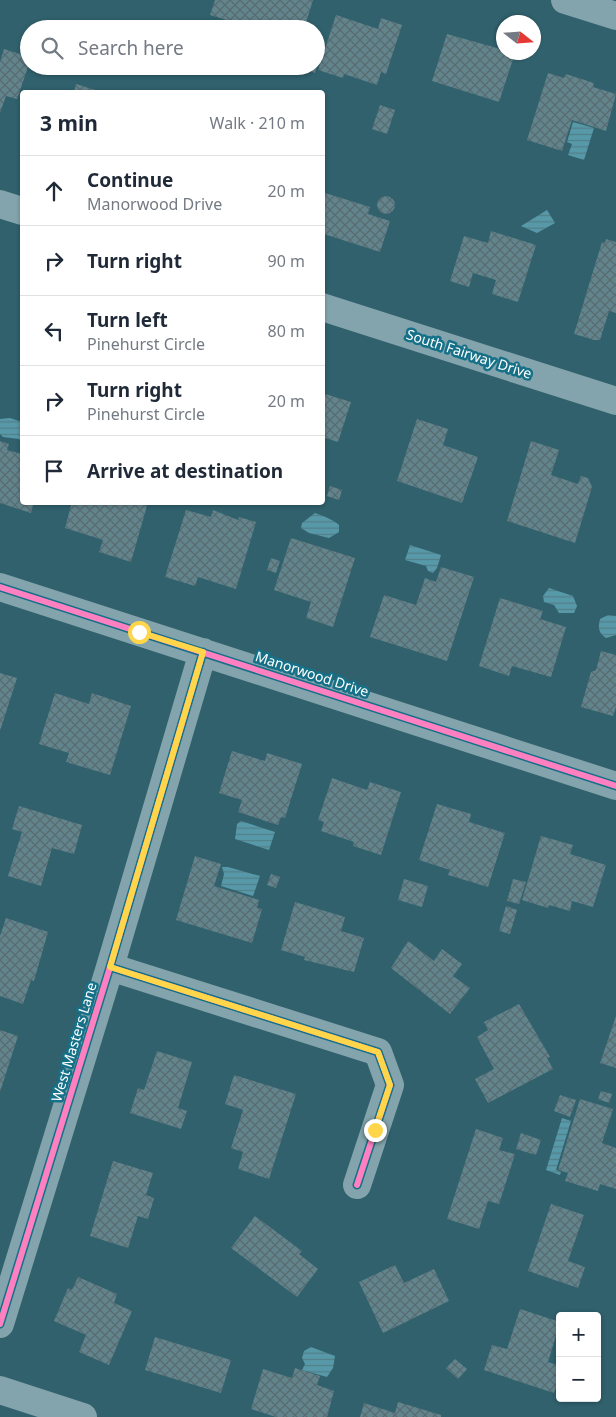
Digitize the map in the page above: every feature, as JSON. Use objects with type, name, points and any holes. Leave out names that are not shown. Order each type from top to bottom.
[{"type":"street","points":[[565,0],[616,16]]},
{"type":"street","points":[[0,204],[20,210]]},
{"type":"street","name":"South Fairway Drive","points":[[325,308],[616,401]]},
{"type":"street","name":"Manorwood Drive","points":[[0,587],[616,786]]},
{"type":"street","name":"West Masters Lane","points":[[0,1324],[110,967],[203,652]]},
{"type":"street","points":[[110,967],[378,1052],[390,1085],[357,1185]]},
{"type":"street","points":[[0,1390],[83,1417]]},
{"type":"water","points":[[573,122],[594,128],[584,160],[568,155],[572,144],[567,142]]},
{"type":"water","points":[[547,210],[555,223],[537,233],[521,226]]},
{"type":"water","points":[[10,418],[20,421],[20,440],[3,437],[0,434],[0,419]]},
{"type":"water","points":[[315,513],[337,523],[339,525],[339,532],[329,538],[309,533],[301,528],[302,523]]},
{"type":"water","points":[[410,545],[441,555],[437,568],[433,573],[428,571],[426,566],[405,560]]},
{"type":"water","points":[[549,588],[573,596],[577,606],[574,613],[559,613],[554,605],[544,602],[543,596]]},
{"type":"water","points":[[608,615],[616,616],[616,635],[606,638],[600,632],[599,625],[600,619]]},
{"type":"water","points":[[241,821],[275,832],[269,850],[235,839],[237,824]]},
{"type":"water","points":[[222,867],[260,876],[253,896],[221,886],[224,874]]},
{"type":"water","points":[[562,1118],[571,1121],[556,1170],[561,1172],[560,1175],[546,1170]]},
{"type":"water","points":[[311,1347],[335,1356],[333,1368],[327,1377],[302,1370],[305,1364],[302,1358],[304,1351]]},
{"type":"building","points":[[215,0],[313,0],[307,20],[227,20],[210,15]]},
{"type":"building","points":[[336,15],[378,29],[381,18],[402,25],[386,74],[381,72],[377,85],[344,74],[343,78],[325,72],[325,49]]},
{"type":"building","points":[[447,34],[496,48],[496,60],[513,60],[499,102],[432,81]]},
{"type":"building","points":[[4,49],[20,54],[20,75],[25,75],[17,99],[6,96],[0,113],[0,62]]},
{"type":"building","points":[[548,73],[564,78],[566,74],[594,83],[593,87],[616,94],[606,131],[572,120],[562,151],[527,140]]},
{"type":"building","points":[[76,84],[96,90],[74,90]]},
{"type":"building","points":[[380,105],[395,110],[387,134],[372,129]]},
{"type":"building","points":[[325,193],[370,207],[368,214],[390,221],[380,252],[325,234]]},
{"type":"building","points":[[386,196],[392,199],[395,205],[392,211],[386,214],[380,211],[377,205],[380,199]]},
{"type":"building","points":[[491,231],[536,245],[518,302],[492,294],[496,280],[473,273],[469,287],[450,281],[464,236],[488,243]]},
{"type":"building","points":[[606,239],[616,242],[616,313],[609,311],[600,340],[594,340],[574,334],[602,242],[605,243]]},
{"type":"building","points":[[325,394],[351,402],[338,442],[325,438]]},
{"type":"building","points":[[417,419],[448,429],[443,445],[478,457],[462,503],[397,481]]},
{"type":"building","points":[[0,441],[9,444],[7,450],[20,453],[20,505],[33,505],[31,513],[0,503]]},
{"type":"building","points":[[531,441],[559,450],[551,475],[578,484],[581,476],[588,478],[592,487],[575,543],[507,521]]},
{"type":"building","points":[[330,486],[342,490],[339,500],[327,496]]},
{"type":"building","points":[[71,505],[147,505],[131,562],[99,552],[103,540],[65,528]]},
{"type":"building","points":[[186,510],[211,517],[213,510],[238,520],[239,517],[256,522],[236,589],[198,577],[195,586],[165,577]]},
{"type":"building","points":[[291,538],[355,558],[333,627],[306,618],[311,602],[274,590]]},
{"type":"building","points":[[271,558],[280,561],[276,573],[267,570]]},
{"type":"building","points":[[441,567],[474,577],[447,661],[370,637],[384,595],[416,605],[425,578],[436,582]]},
{"type":"building","points":[[500,598],[543,611],[540,619],[566,627],[551,677],[512,666],[509,676],[479,666]]},
{"type":"building","points":[[601,651],[616,655],[616,707],[613,716],[581,707],[591,672],[596,670]]},
{"type":"building","points":[[0,673],[17,678],[0,731]]},
{"type":"building","points":[[55,693],[89,704],[92,693],[131,706],[110,775],[66,762],[69,753],[39,744]]},
{"type":"building","points":[[232,751],[265,761],[267,753],[302,764],[285,818],[281,817],[278,825],[238,812],[242,800],[219,793]]},
{"type":"building","points":[[332,778],[367,790],[370,782],[401,792],[381,855],[353,846],[354,842],[321,831],[324,822],[318,820]]},
{"type":"building","points":[[437,804],[471,814],[469,822],[505,833],[488,887],[448,875],[450,870],[419,860]]},
{"type":"building","points":[[19,806],[82,825],[74,854],[52,848],[41,886],[8,876],[22,832],[12,829]]},
{"type":"building","points":[[541,836],[573,845],[570,854],[606,865],[593,907],[572,901],[570,911],[549,905],[548,908],[522,900]]},
{"type":"building","points":[[195,856],[221,864],[214,886],[259,900],[257,908],[262,909],[252,943],[176,920]]},
{"type":"building","points":[[271,874],[280,877],[276,888],[267,885]]},
{"type":"building","points":[[404,879],[428,886],[422,907],[398,900]]},
{"type":"building","points":[[513,879],[526,882],[519,904],[507,901]]},
{"type":"building","points":[[295,902],[345,917],[341,931],[364,938],[354,972],[304,960],[305,957],[281,950]]},
{"type":"building","points":[[506,906],[517,910],[510,934],[499,931]]},
{"type":"building","points":[[6,918],[48,932],[34,981],[31,980],[23,1004],[0,996],[0,936]]},
{"type":"building","points":[[408,941],[434,961],[442,949],[462,964],[453,976],[470,988],[450,1014],[391,968]]},
{"type":"building","points":[[519,1004],[550,1057],[547,1058],[553,1069],[488,1103],[475,1079],[494,1069],[477,1037],[488,1030],[484,1022]]},
{"type":"building","points":[[616,1016],[616,1068],[600,1063]]},
{"type":"building","points":[[0,1030],[18,1036],[0,1092]]},
{"type":"building","points":[[157,1051],[192,1062],[178,1108],[187,1111],[181,1129],[130,1113],[138,1088],[144,1090]]},
{"type":"building","points":[[234,1075],[296,1094],[269,1179],[238,1169],[243,1152],[231,1148],[243,1110],[225,1104]]},
{"type":"building","points":[[601,1091],[612,1094],[609,1103],[598,1099]]},
{"type":"building","points":[[560,1095],[576,1100],[570,1117],[554,1111]]},
{"type":"building","points":[[580,1099],[613,1109],[602,1143],[616,1148],[616,1189],[600,1184],[598,1191],[565,1181],[568,1173],[558,1170]]},
{"type":"building","points":[[476,1129],[503,1138],[499,1150],[515,1154],[499,1204],[488,1201],[479,1229],[447,1219]]},
{"type":"building","points":[[521,1133],[541,1140],[536,1155],[516,1149]]},
{"type":"building","points":[[113,1161],[153,1173],[146,1195],[154,1198],[148,1219],[138,1216],[128,1248],[90,1236]]},
{"type":"building","points":[[551,1204],[584,1215],[568,1261],[585,1267],[578,1288],[528,1271]]},
{"type":"building","points":[[255,1216],[302,1251],[299,1254],[318,1269],[297,1297],[231,1248]]},
{"type":"building","points":[[395,1265],[404,1283],[434,1269],[449,1301],[383,1333],[359,1282]]},
{"type":"building","points":[[78,1277],[117,1294],[114,1303],[132,1311],[109,1365],[79,1352],[86,1335],[54,1321],[68,1288],[72,1290]]},
{"type":"building","points":[[520,1309],[556,1321],[556,1335],[548,1362],[556,1365],[556,1387],[554,1393],[484,1370],[492,1345],[507,1349]]},
{"type":"building","points":[[155,1337],[231,1360],[221,1393],[145,1370]]},
{"type":"building","points":[[455,1359],[467,1369],[458,1379],[446,1368]]},
{"type":"building","points":[[295,1368],[320,1376],[317,1385],[334,1391],[327,1417],[276,1417],[251,1409],[263,1369],[292,1378]]},
{"type":"building","points":[[398,1402],[441,1415],[441,1417],[360,1417],[364,1403],[395,1413]]},
{"type":"cycle path","points":[[0,587],[616,786]]},
{"type":"cycle path","points":[[0,1324],[110,967],[203,652]]},
{"type":"cycle path","points":[[110,967],[378,1052],[390,1085],[357,1185]]},
{"type":"route","points":[[139,632],[203,652],[110,967],[378,1052],[390,1085],[375,1130]]}]
